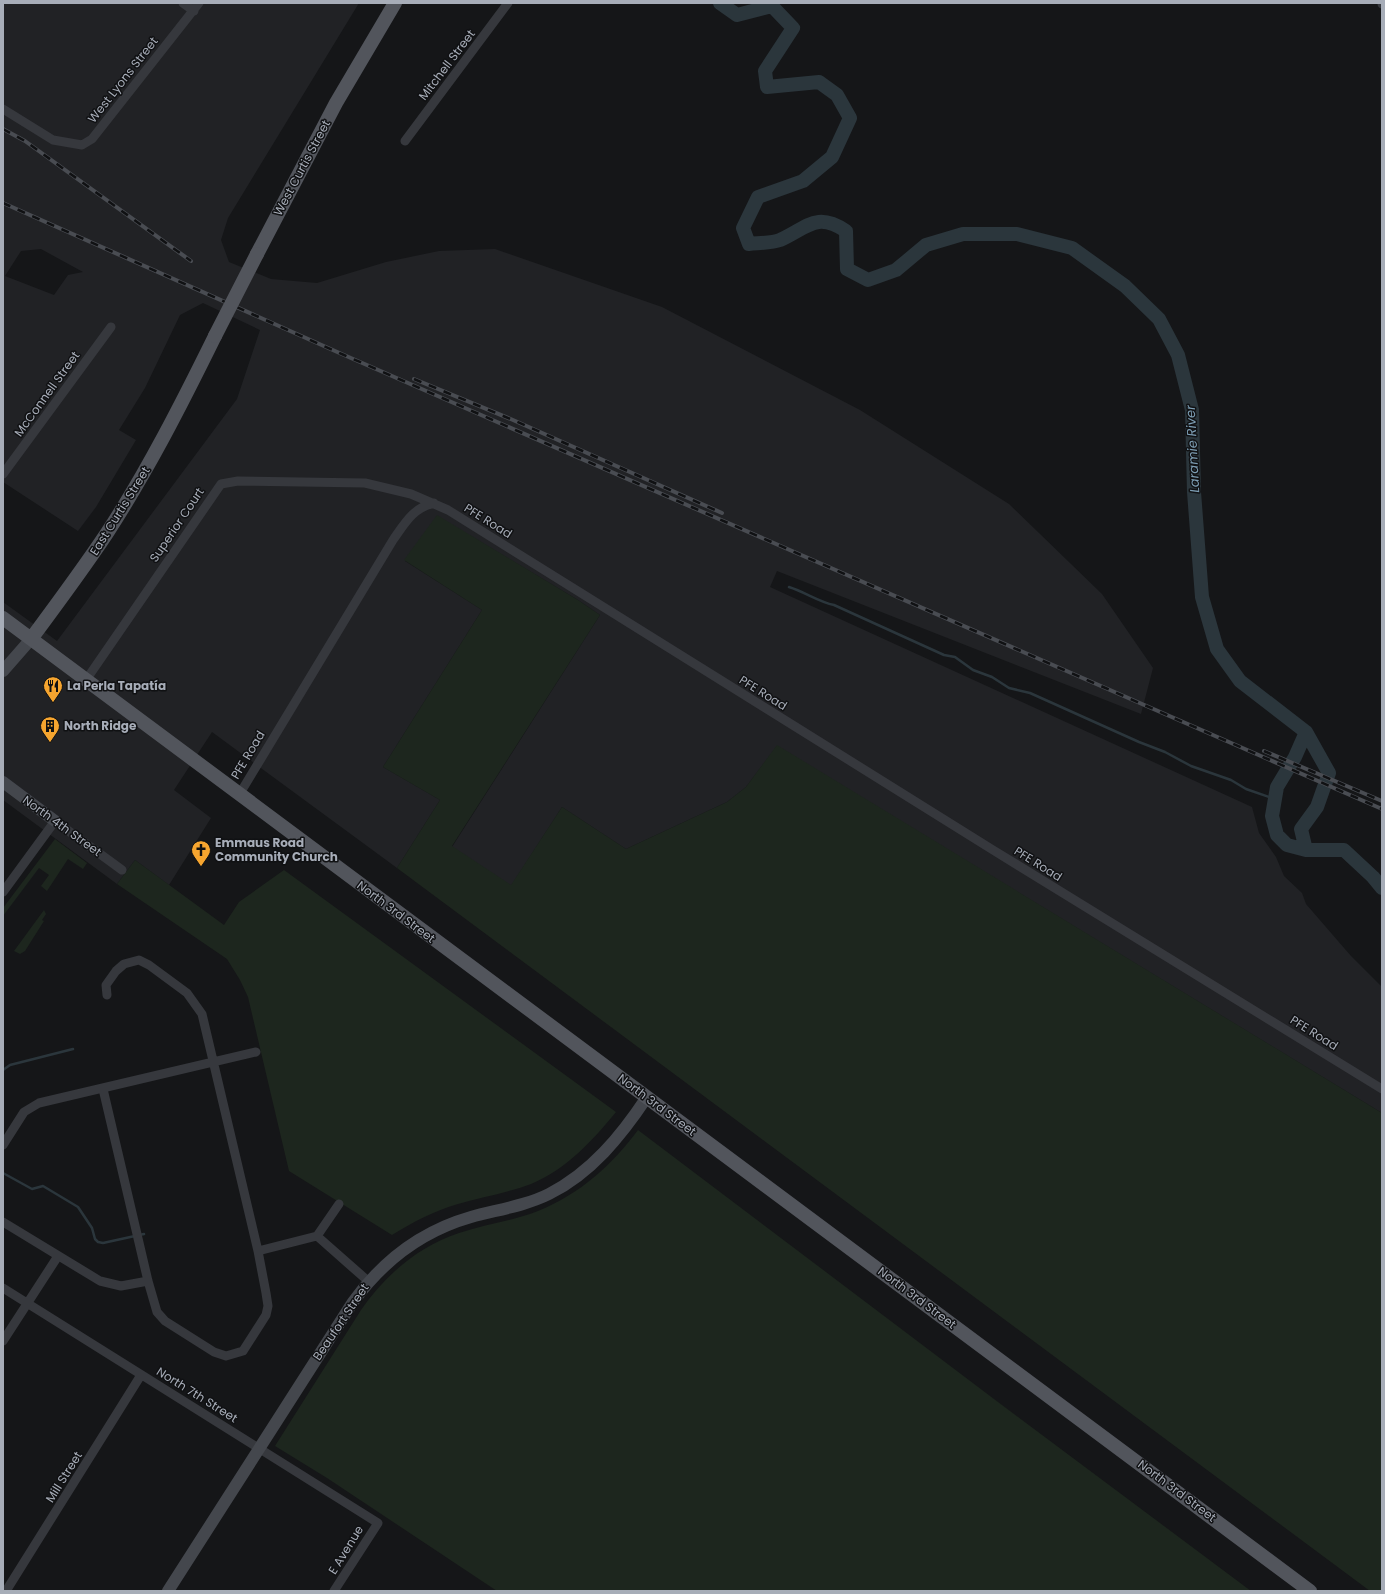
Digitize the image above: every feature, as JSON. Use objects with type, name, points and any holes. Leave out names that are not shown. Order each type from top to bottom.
[{"type":"main road","name":"West Curtis Street","points":[[215,336],[336,104],[395,3]]},
{"type":"main road","name":"East Curtis Street","points":[[31,639],[74,581],[131,495],[161,444],[215,336]]},
{"type":"main road","name":"North 3rd Street","points":[[3,618],[238,795],[647,1097],[1310,1591]]},
{"type":"street","points":[[183,3],[194,11]]},
{"type":"street","name":"West Lyons Street","points":[[3,110],[53,140],[76,146],[82,145],[92,139],[199,3]]},
{"type":"street","name":"Mitchell Street","points":[[405,141],[508,3]]},
{"type":"street","name":"McConnell Street","points":[[3,474],[110,327]]},
{"type":"street","points":[[3,457],[11,463]]},
{"type":"street","name":"Superior Court","points":[[86,680],[221,484],[238,481],[365,483],[380,485],[411,494],[434,503]]},
{"type":"street","name":"PFE Road","points":[[238,795],[393,540],[410,515],[426,505],[434,503],[1382,1089]]},
{"type":"street","name":"East Curtis Street","points":[[3,671],[31,639]]},
{"type":"street","name":"North 4th Street","points":[[3,782],[122,870]]},
{"type":"street","points":[[3,892],[55,821]]},
{"type":"street","points":[[103,1089],[148,1281],[157,1312],[165,1321],[214,1352],[226,1356],[234,1355],[243,1351],[266,1315],[268,1306],[258,1251],[202,1014],[187,993],[150,965],[139,960],[124,964],[111,977],[106,986],[107,995]]},
{"type":"street","points":[[3,1145],[24,1112],[30,1107],[39,1103],[256,1052]]},
{"type":"street","name":"Beaufort Street","points":[[168,1591],[368,1280],[404,1250],[448,1225],[548,1195],[571,1181],[594,1163],[613,1142],[647,1097]]},
{"type":"street","points":[[258,1251],[317,1236],[339,1204]]},
{"type":"street","points":[[3,1222],[100,1281],[111,1285],[121,1286],[148,1281]]},
{"type":"street","points":[[317,1236],[368,1280]]},
{"type":"street","points":[[3,1341],[58,1256]]},
{"type":"street","name":"North 7th Street","points":[[3,1288],[378,1523]]},
{"type":"street","name":"Mill Street","points":[[6,1591],[141,1375]]},
{"type":"street","name":"E Avenue","points":[[334,1591],[378,1523]]},
{"type":"shaded area","points":[[3,3],[359,3],[228,218],[221,240],[229,262],[271,279],[317,283],[386,262],[439,251],[495,249],[662,307],[860,410],[1009,504],[1102,594],[1153,668],[1141,714],[777,571],[770,587],[1252,807],[1259,833],[1276,857],[1284,876],[1302,893],[1306,904],[1351,956],[1382,987],[1382,1113],[777,746],[746,787],[727,802],[626,849],[562,807],[511,886],[452,847],[600,615],[578,600],[469,535],[405,561],[482,610],[383,767],[440,800],[397,868],[212,732],[174,790],[211,818],[169,885],[135,860],[117,884],[3,800],[3,602],[57,641],[237,399],[260,330],[203,303],[180,315],[145,388],[119,430],[136,440],[96,507],[78,531],[3,482]],"holes":[[[41,249],[83,272],[68,275],[54,295],[5,276],[21,251]]]},
{"type":"shaded area","points":[[437,515],[578,600],[600,615],[452,846],[511,885],[562,807],[626,849],[727,802],[746,787],[777,745],[1382,1113],[1382,1591],[1370,1591],[397,868],[440,800],[383,767],[482,610],[404,560]]},
{"type":"shaded area","points":[[55,839],[87,863],[83,869],[68,859],[47,891],[41,886],[49,875],[39,868],[3,916],[3,908]]},
{"type":"shaded area","points":[[135,860],[224,925],[239,902],[284,870],[616,1112],[588,1144],[567,1162],[544,1178],[522,1187],[458,1204],[432,1213],[392,1235],[289,1171],[248,997],[240,980],[227,959],[117,884]]},
{"type":"shaded area","points":[[44,910],[46,914],[42,920],[44,921],[25,951],[20,954],[14,951]]},
{"type":"shaded area","points":[[638,1130],[1251,1591],[497,1591],[327,1478],[275,1446],[370,1297],[404,1263],[430,1246],[444,1239],[469,1230],[538,1211],[568,1196],[606,1167]]},
{"type":"waterway","name":"Laramie River","points":[[720,3],[737,15],[772,6],[793,28],[765,71],[767,87],[819,82],[837,95],[850,118],[832,157],[803,181],[758,197],[743,228],[749,244],[777,241],[812,224],[827,222],[846,231],[847,269],[868,280],[896,270],[926,245],[963,234],[1017,234],[1072,248],[1125,286],[1159,319],[1178,355],[1192,410],[1194,492],[1202,597],[1217,649],[1240,681],[1306,732],[1329,773],[1317,807],[1301,829],[1306,850],[1344,850],[1373,877],[1382,888]]},
{"type":"waterway","points":[[789,587],[823,602],[834,605],[944,655],[955,657],[973,670],[992,677],[1009,688],[1030,693],[1139,742],[1165,752],[1191,766],[1231,780],[1246,789],[1275,799]]},
{"type":"waterway","name":"Laramie River","points":[[1306,732],[1295,757],[1277,787],[1272,816],[1277,835],[1287,845],[1306,850]]},
{"type":"waterway","points":[[3,1070],[10,1065],[73,1049]]},
{"type":"waterway","points":[[3,1173],[32,1189],[43,1186],[78,1207],[92,1228],[95,1239],[98,1242],[103,1243],[144,1234]]},
{"type":"railway","points":[[3,129],[25,141],[191,261]]},
{"type":"railway","points":[[3,203],[344,355],[1382,809]]},
{"type":"railway","points":[[414,379],[513,420],[722,513]]},
{"type":"railway","points":[[1264,751],[1382,801]]},
{"type":"place","name":"La Perla Tapatía","points":[[53,703]]},
{"type":"place","name":"North Ridge","points":[[50,743]]},
{"type":"place","name":"Emmaus Road Community Church","points":[[201,867]]}]
